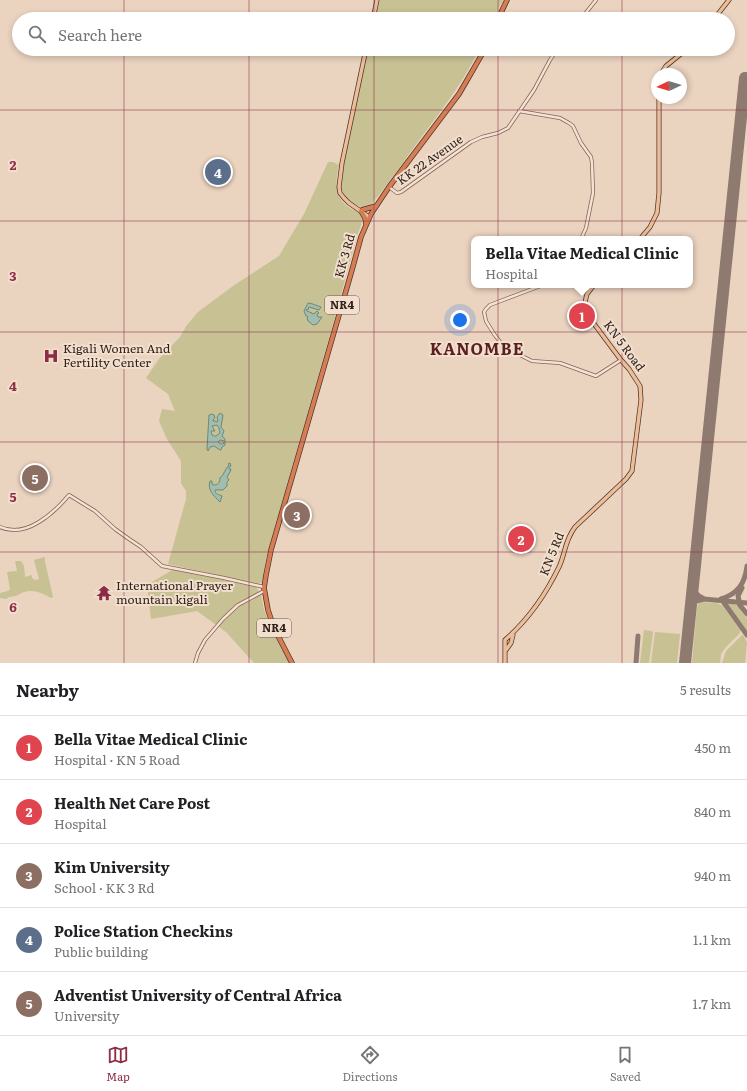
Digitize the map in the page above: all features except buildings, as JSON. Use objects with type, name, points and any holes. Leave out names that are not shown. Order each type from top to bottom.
[{"type":"highway","points":[[501,12],[507,0]]},
{"type":"highway","name":"KK 3 Rd","points":[[264,589],[271,550],[352,270],[357,248],[366,224],[389,187],[459,94],[481,56]]},
{"type":"highway","points":[[366,224],[365,218],[360,210],[376,206]]},
{"type":"highway","name":"NR4","points":[[264,589],[274,628],[292,663]]},
{"type":"main road","points":[[374,12],[377,0]]},
{"type":"main road","points":[[720,12],[729,0]]},
{"type":"main road","points":[[365,56],[342,163],[339,187],[340,193],[349,203],[370,216]]},
{"type":"main road","points":[[665,68],[678,56]]},
{"type":"main road","points":[[642,236],[658,213],[659,104]]},
{"type":"main road","name":"KN 5 Road","points":[[592,288],[586,298],[586,313],[629,369],[640,386],[641,393],[632,471]]},
{"type":"main road","name":"KN 5 Rd","points":[[506,640],[534,610],[550,585],[560,566],[567,540],[571,532],[626,479],[632,471]]},
{"type":"main road","points":[[626,479],[631,480]]},
{"type":"main road","name":"KN 5 Rd","points":[[505,653],[511,642],[513,633]]},
{"type":"main road","points":[[506,640],[506,644],[511,642]]},
{"type":"main road","points":[[505,663],[506,640]]},
{"type":"street","points":[[587,12],[596,0]]},
{"type":"street","name":"KK 22 Avenue","points":[[389,187],[397,193],[401,192],[471,142],[508,128],[534,90],[553,56]]},
{"type":"street","points":[[519,112],[560,118],[569,122],[591,157],[593,193],[586,228],[582,236]]},
{"type":"street","points":[[535,288],[490,305],[486,308],[484,317],[504,347],[532,361],[560,363],[596,376],[621,360]]},
{"type":"street","points":[[0,528],[5,530],[20,530],[35,524],[45,519],[69,495],[93,510],[115,529],[141,547],[162,566],[224,578],[264,589]]},
{"type":"street","points":[[195,663],[198,652],[205,640],[223,619],[233,609],[264,589]]},
{"type":"shaded area","points":[[380,0],[503,0],[497,12],[377,12]]},
{"type":"shaded area","points":[[367,56],[476,56],[444,107],[379,195],[369,206],[359,206],[352,202],[344,194],[341,181]]},
{"type":"shaded area","points":[[328,162],[333,162],[339,165],[337,189],[340,198],[348,206],[359,213],[362,220],[266,558],[262,582],[258,584],[168,564],[186,499],[186,491],[181,483],[181,461],[167,439],[159,421],[162,409],[175,411],[168,394],[146,378],[159,359],[180,337],[187,325],[198,312],[233,286],[279,256],[304,214]]},
{"type":"shaded area","points":[[308,303],[321,307],[319,310],[309,307],[309,309],[306,310],[312,314],[317,311],[319,313],[317,314],[318,317],[322,317],[317,324],[313,325],[308,321],[308,317],[304,311]]},
{"type":"shaded area","points":[[220,413],[223,415],[221,427],[224,431],[222,436],[225,441],[220,440],[218,442],[223,444],[225,442],[225,445],[221,450],[214,446],[210,447],[208,451],[209,415],[214,415],[215,418],[213,421],[217,422],[217,417]],"holes":[[[217,425],[220,433],[216,436],[212,435],[211,431],[215,431],[212,426]]]},
{"type":"shaded area","points":[[230,463],[231,466],[229,469],[231,469],[227,477],[229,480],[227,482],[227,486],[223,490],[215,490],[216,494],[222,496],[220,502],[213,495],[209,484],[210,481],[212,481],[212,484],[214,485],[218,484],[220,478],[229,465],[228,464]]},
{"type":"shaded area","points":[[45,557],[53,597],[51,598],[41,593],[31,591],[6,599],[0,598],[0,593],[10,589],[7,572],[17,571],[15,561],[21,561],[24,566],[25,577],[32,575],[32,578],[35,580],[39,579],[34,560]]},
{"type":"shaded area","points":[[174,569],[256,587],[261,595],[264,610],[280,646],[290,663],[254,663],[226,632],[197,611],[151,619],[147,585]]},
{"type":"shaded area","points":[[700,602],[722,605],[740,630],[740,633],[721,654],[720,663],[692,663],[697,608]]},
{"type":"shaded area","points":[[727,603],[734,604],[738,607],[747,619],[747,632]]},
{"type":"shaded area","points":[[644,630],[652,631],[653,633],[649,663],[640,663]]},
{"type":"shaded area","points":[[655,632],[680,634],[677,663],[651,663]]},
{"type":"shaded area","points":[[742,635],[747,642],[745,663],[722,663],[726,651]]},
{"type":"taxiway","points":[[721,599],[732,594],[740,587],[747,566]]},
{"type":"taxiway","points":[[693,585],[696,593],[703,598]]},
{"type":"taxiway","points":[[740,604],[738,596],[742,588]]},
{"type":"taxiway","points":[[691,608],[696,601],[704,599],[747,603]]},
{"type":"taxiway","points":[[722,600],[747,635]]},
{"type":"taxiway","points":[[738,603],[747,614]]},
{"type":"taxiway","points":[[636,663],[638,636]]},
{"type":"runway","points":[[685,663],[745,78]]},
{"type":"place","name":"Police Station Checkins","points":[[218,172]]},
{"type":"place","name":"Bella Vitae Medical Clinic","points":[[582,316]]},
{"type":"place","name":"Kigali Women And Fertility Center","points":[[51,356]]},
{"type":"place","name":"Adventist University of Central Africa","points":[[35,478]]},
{"type":"place","name":"Kim University","points":[[297,515]]},
{"type":"place","name":"Health Net Care Post","points":[[521,539]]},
{"type":"place","name":"International Prayer mountain kigali","points":[[104,593]]},
{"type":"district","name":"KANOMBE","points":[[477,349]]}]
